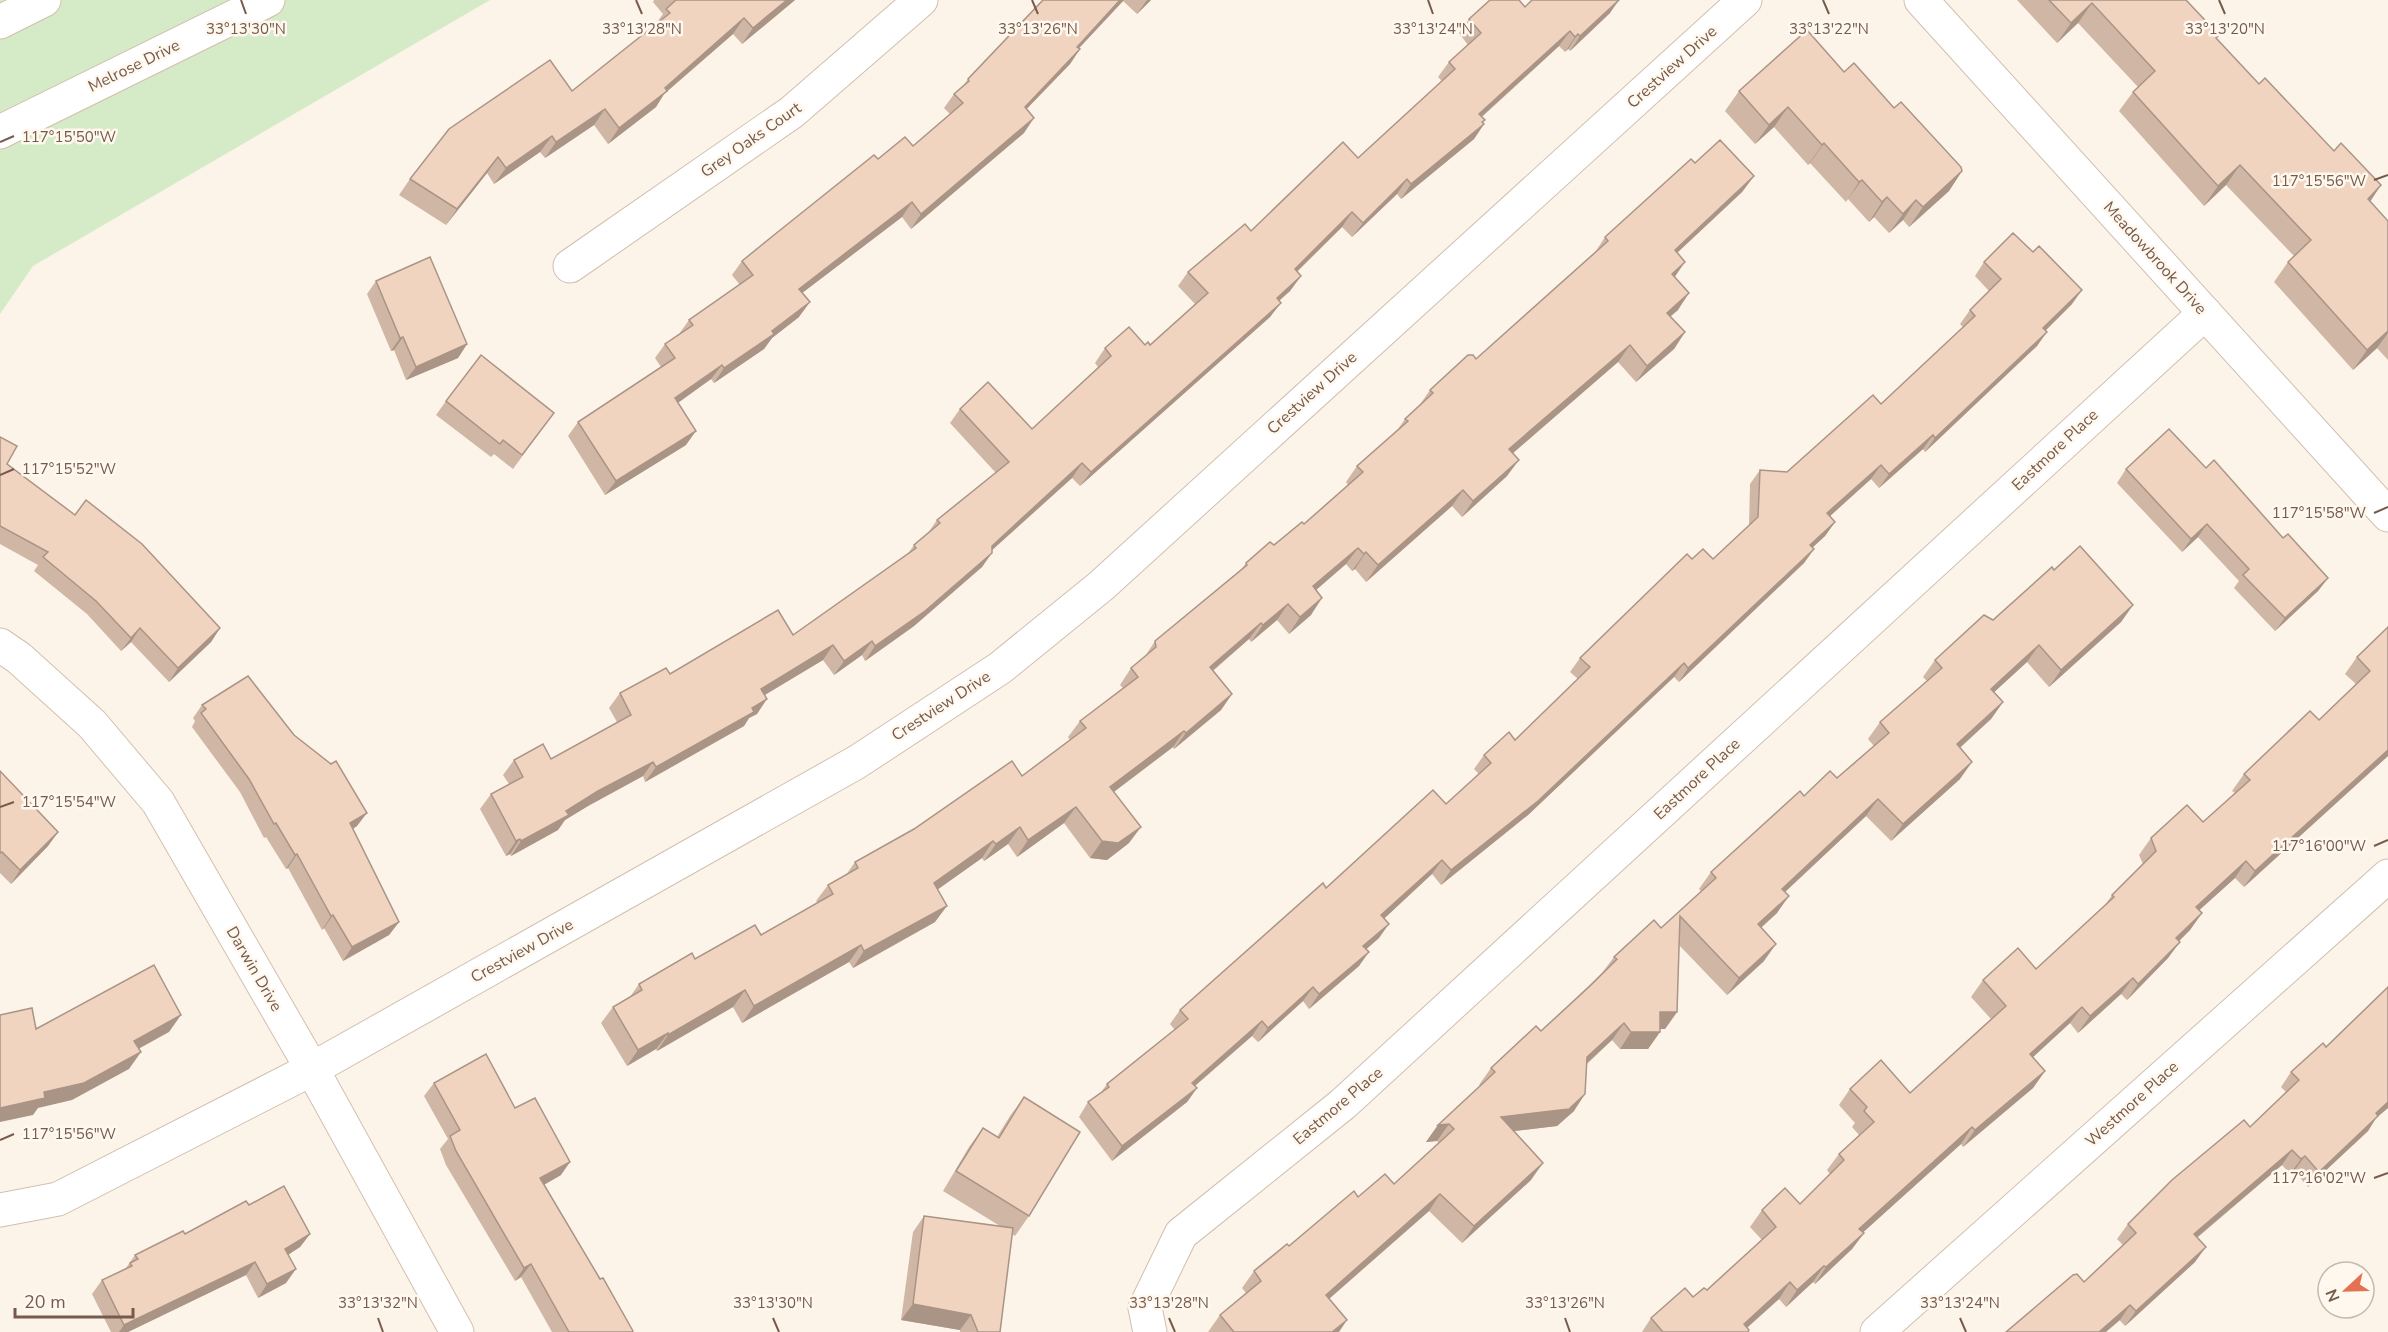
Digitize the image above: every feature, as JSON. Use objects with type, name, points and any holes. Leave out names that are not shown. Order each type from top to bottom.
[{"type":"street","points":[[0,22],[44,0]]},
{"type":"street","name":"Melrose Drive","points":[[0,132],[268,0]]},
{"type":"street","name":"Grey Oaks Court","points":[[570,266],[792,112],[921,0]]},
{"type":"street","name":"Crestview Drive","points":[[0,1210],[58,1199],[312,1069],[857,762],[1000,668],[1101,586],[1745,0]]},
{"type":"street","name":"Meadowbrook Drive","points":[[1921,0],[2388,515]]},
{"type":"street","name":"Eastmore Place","points":[[1150,1332],[1145,1308],[1181,1234],[1343,1104],[2205,313]]},
{"type":"street","name":"Darwin Drive","points":[[0,645],[19,658],[92,724],[158,802],[312,1069],[457,1332]]},
{"type":"street","name":"Westmore Place","points":[[1877,1332],[2388,876]]},
{"type":"green space","points":[[0,0],[490,0],[33,266],[0,314]]},
{"type":"building","points":[[676,0],[787,0],[753,28],[744,18],[665,88],[667,91],[619,128],[605,109],[556,142],[552,136],[506,168],[498,157],[457,209],[410,179],[449,129],[550,60],[572,91],[670,13],[666,9]]},
{"type":"building","points":[[1043,0],[1120,0],[1077,47],[1080,49],[1025,107],[1034,118],[921,214],[912,202],[799,289],[810,302],[772,331],[774,334],[724,368],[722,365],[675,398],[696,431],[616,481],[578,422],[675,358],[665,344],[693,325],[689,320],[753,275],[742,261],[874,155],[878,159],[905,137],[913,146],[963,103],[954,94],[969,81],[968,79]]},
{"type":"building","points":[[1490,0],[1519,0],[1525,7],[1532,0],[1619,0],[1580,36],[1578,34],[1575,37],[1570,31],[1479,114],[1485,120],[1482,122],[1484,124],[1411,184],[1407,179],[1363,223],[1352,212],[1295,269],[1301,276],[1277,298],[1281,303],[1091,472],[1082,463],[992,546],[992,553],[925,611],[875,646],[872,641],[844,661],[833,645],[761,689],[767,699],[752,708],[754,712],[656,767],[653,762],[598,791],[566,811],[569,815],[521,841],[520,839],[516,841],[491,794],[523,777],[514,760],[543,744],[551,759],[631,715],[620,693],[666,668],[670,674],[778,610],[793,635],[916,548],[914,545],[940,523],[937,520],[1009,462],[960,409],[988,382],[1032,429],[1111,356],[1105,348],[1129,327],[1145,345],[1148,342],[1150,345],[1208,293],[1188,272],[1245,224],[1251,231],[1343,142],[1358,158],[1455,69],[1449,62],[1481,33],[1469,19]]},
{"type":"building","points":[[2049,0],[2186,0],[2219,35],[2216,38],[2259,84],[2265,78],[2334,151],[2341,143],[2381,185],[2368,199],[2388,221],[2388,331],[2367,350],[2288,262],[2311,240],[2240,165],[2218,186],[2133,92],[2155,71],[2092,3],[2071,23]]},
{"type":"building","points":[[1807,30],[1844,72],[1854,63],[1894,108],[1901,102],[1961,167],[1962,171],[1923,207],[1916,200],[1903,214],[1887,197],[1882,202],[1862,180],[1859,182],[1824,143],[1822,145],[1788,107],[1769,125],[1739,91]]},
{"type":"building","points":[[1720,140],[1754,176],[1675,250],[1685,262],[1672,274],[1689,293],[1667,313],[1685,332],[1647,366],[1630,345],[1509,449],[1519,460],[1473,501],[1463,490],[1378,565],[1366,552],[1364,554],[1358,548],[1313,586],[1322,598],[1300,617],[1288,604],[1263,625],[1261,623],[1210,667],[1232,694],[1186,733],[1184,731],[1110,787],[1141,827],[1118,843],[1102,841],[1076,807],[1028,840],[1020,827],[996,844],[993,841],[934,883],[947,906],[864,951],[861,945],[754,1006],[745,990],[638,1050],[613,1007],[642,990],[639,984],[692,953],[695,959],[755,925],[761,935],[833,894],[828,885],[858,868],[855,862],[914,829],[1012,761],[1022,776],[1086,728],[1080,721],[1138,677],[1131,668],[1156,647],[1155,641],[1247,565],[1246,563],[1270,542],[1274,545],[1302,522],[1304,524],[1363,472],[1357,466],[1408,421],[1405,419],[1433,393],[1430,390],[1468,355],[1473,355],[1476,359],[1608,241],[1605,237],[1691,159],[1695,163]]},
{"type":"building","points":[[2013,233],[2033,252],[2039,246],[2082,290],[2043,328],[2047,332],[1935,438],[1933,435],[1889,474],[1881,465],[1827,513],[1835,522],[1810,545],[1814,549],[1688,668],[1684,663],[1538,801],[1451,870],[1442,860],[1381,915],[1389,924],[1363,946],[1369,952],[1319,994],[1313,987],[1268,1028],[1262,1021],[1192,1083],[1197,1088],[1122,1146],[1088,1102],[1109,1087],[1107,1084],[1188,1019],[1180,1010],[1323,883],[1326,888],[1433,790],[1446,804],[1491,763],[1484,755],[1509,732],[1515,740],[1590,667],[1580,658],[1687,554],[1692,559],[1703,549],[1713,559],[1758,517],[1760,470],[1787,472],[1873,395],[1881,404],[1975,316],[1970,310],[2001,279],[1984,262]]},
{"type":"building","points":[[430,257],[467,344],[416,367],[403,337],[400,338],[376,281]]},
{"type":"building","points":[[481,355],[554,413],[522,455],[503,440],[500,444],[446,401]]},
{"type":"building","points":[[2169,429],[2206,468],[2214,460],[2283,538],[2288,534],[2328,578],[2285,618],[2243,575],[2249,569],[2207,524],[2191,539],[2126,469]]},
{"type":"building","points":[[0,437],[17,446],[7,464],[75,515],[86,500],[142,544],[220,628],[178,668],[140,628],[131,638],[96,601],[43,557],[48,552],[0,526]]},
{"type":"building","points":[[2080,546],[2133,605],[2061,670],[2039,645],[1991,689],[2003,702],[1957,744],[1972,762],[1903,824],[1878,799],[1782,889],[1789,896],[1758,924],[1776,944],[1739,978],[1680,916],[1677,1012],[1660,1012],[1660,1032],[1631,1032],[1624,1023],[1587,1057],[1585,1094],[1569,1109],[1501,1117],[1543,1163],[1474,1226],[1440,1194],[1326,1295],[1347,1320],[1332,1332],[1234,1332],[1220,1315],[1261,1281],[1254,1271],[1287,1244],[1289,1246],[1354,1191],[1358,1197],[1385,1174],[1394,1184],[1454,1129],[1449,1124],[1438,1125],[1495,1072],[1491,1068],[1536,1026],[1541,1031],[1590,986],[1617,959],[1614,957],[1654,920],[1661,928],[1716,878],[1711,872],[1800,791],[1804,796],[1830,771],[1837,778],[1889,733],[1880,722],[1942,668],[1935,660],[1984,615],[1993,620],[2052,567],[2054,570]]},
{"type":"building","points":[[2388,627],[2388,750],[2255,871],[2246,861],[2196,907],[2202,913],[2176,938],[2180,942],[2138,984],[2133,978],[2090,1016],[2082,1007],[2030,1054],[2045,1071],[1975,1130],[1972,1127],[1859,1229],[1864,1233],[1826,1267],[1824,1266],[1797,1290],[1790,1282],[1744,1324],[1748,1332],[1663,1332],[1651,1318],[1685,1288],[1693,1297],[1704,1288],[1707,1290],[1776,1227],[1762,1210],[1785,1188],[1800,1204],[1844,1160],[1839,1154],[1874,1122],[1864,1111],[1867,1107],[1850,1089],[1881,1060],[1910,1093],[2006,1006],[1983,980],[2018,948],[2036,969],[2114,897],[2112,895],[2156,851],[2151,838],[2187,805],[2203,822],[2250,780],[2244,774],[2310,711],[2319,720],[2370,671],[2357,657]]},
{"type":"building","points":[[248,676],[294,735],[331,764],[336,761],[367,813],[350,823],[399,922],[352,947],[333,915],[331,916],[297,854],[295,855],[276,823],[274,824],[249,779],[201,713],[206,709],[202,705]]},
{"type":"building","points":[[0,771],[58,832],[20,870],[2,852],[0,853]]},
{"type":"building","points":[[154,965],[181,1015],[134,1041],[141,1052],[84,1083],[44,1092],[45,1098],[0,1108],[0,1015],[32,1008],[36,1029]]},
{"type":"building","points":[[2388,987],[2388,1102],[2376,1113],[2378,1116],[2319,1172],[2305,1156],[2301,1159],[2292,1150],[2194,1234],[2206,1247],[2136,1311],[2130,1305],[2099,1332],[2006,1332],[2073,1275],[2077,1274],[2084,1282],[2136,1233],[2128,1224],[2172,1180],[2244,1120],[2250,1127],[2299,1080],[2291,1072],[2323,1043],[2326,1047]]},
{"type":"building","points":[[486,1054],[515,1108],[535,1098],[570,1162],[540,1178],[600,1279],[603,1278],[632,1332],[569,1332],[531,1264],[524,1268],[456,1151],[450,1136],[460,1130],[434,1083]]},
{"type":"building","points":[[1024,1097],[1080,1132],[1029,1216],[956,1171],[983,1128],[999,1138]]},
{"type":"building","points":[[284,1186],[310,1234],[285,1249],[296,1269],[267,1284],[255,1262],[124,1325],[102,1280],[132,1266],[130,1263],[138,1259],[135,1255],[183,1231],[185,1234],[246,1201],[249,1205]]},
{"type":"building","points":[[924,1216],[1013,1228],[1000,1332],[978,1332],[971,1315],[913,1304]]}]
